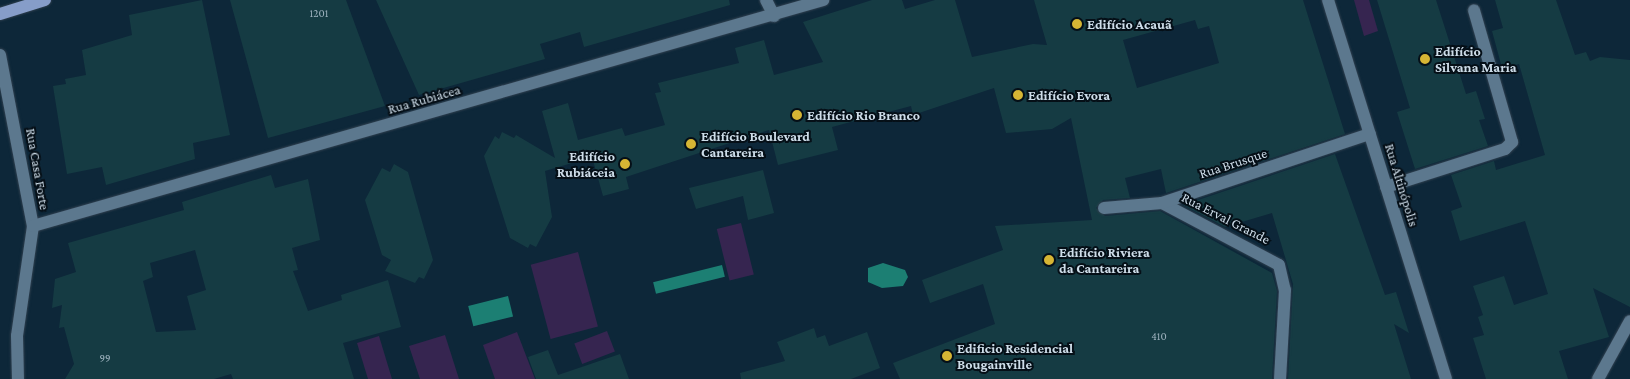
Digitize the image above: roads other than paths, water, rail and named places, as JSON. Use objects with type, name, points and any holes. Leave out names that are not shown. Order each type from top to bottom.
[{"type":"main road","points":[[0,14],[45,0]]},
{"type":"street","points":[[766,0],[774,16]]},
{"type":"street","name":"Rua Rubiácea","points":[[33,226],[774,16],[823,0]]},
{"type":"street","name":"Rua Altinópolis","points":[[1328,0],[1446,379]]},
{"type":"street","points":[[1386,187],[1505,149],[1512,142],[1474,10]]},
{"type":"street","name":"Rua Casa Forte","points":[[0,55],[33,226],[17,336],[18,379]]},
{"type":"street","name":"Rua Brusque","points":[[1104,208],[1162,203],[1370,134]]},
{"type":"street","name":"Rua Erval Grande","points":[[1162,203],[1279,265],[1285,290],[1280,379]]},
{"type":"street","points":[[1598,379],[1630,321]]},
{"type":"place","name":"Edifício Acauã","points":[[1077,24]]},
{"type":"place","name":"Edifício Silvana Maria","points":[[1425,59]]},
{"type":"place","name":"Edifício Evora","points":[[1018,95]]},
{"type":"place","name":"Edifício Rio Branco","points":[[797,115]]},
{"type":"place","name":"Edifício Boulevard Cantareira","points":[[691,144]]},
{"type":"place","name":"Edifício Rubiáceia","points":[[625,164]]},
{"type":"place","name":"Edifício Riviera da Cantareira","points":[[1049,260]]},
{"type":"place","name":"Edificio Residencial Bougainville","points":[[947,356]]}]
